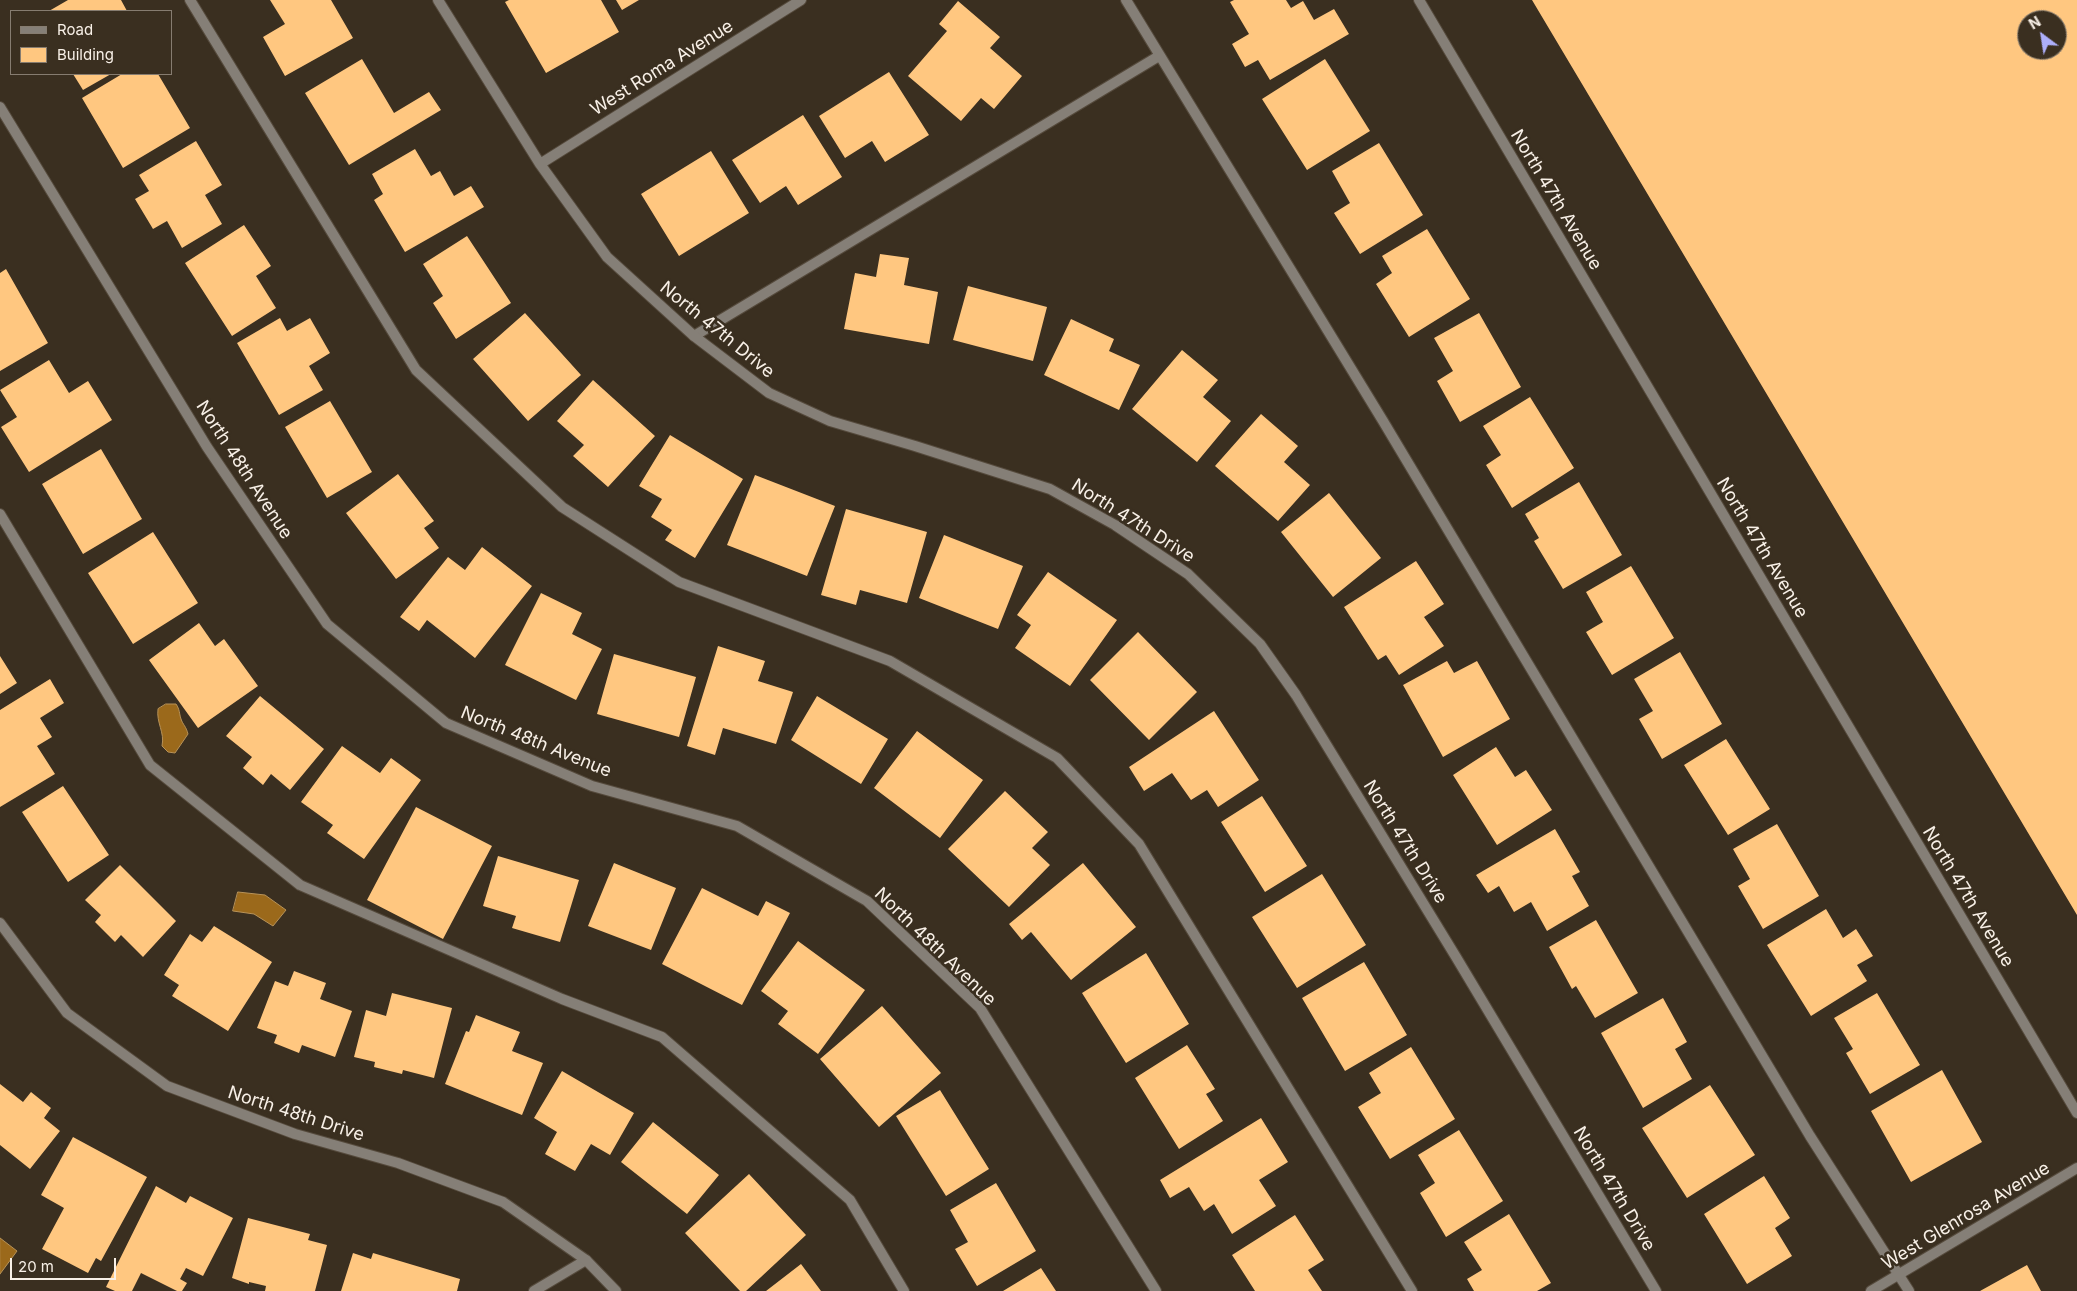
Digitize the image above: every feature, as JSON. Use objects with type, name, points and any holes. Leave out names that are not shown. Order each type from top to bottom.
[{"type":"street","points":[[190,0],[416,370],[562,507],[679,582],[890,661],[1040,748],[1057,758],[1139,844],[1412,1291]]},
{"type":"street","name":"North 47th Drive","points":[[438,0],[540,164],[607,257],[694,336],[769,392],[830,421],[1050,489],[1115,525],[1188,574],[1260,644],[1296,695],[1656,1291]]},
{"type":"street","name":"West Roma Avenue","points":[[540,164],[801,0]]},
{"type":"street","points":[[1126,0],[1378,412],[1810,1136],[1909,1291]]},
{"type":"street","name":"North 47th Avenue","points":[[1418,0],[2077,1113]]},
{"type":"street","points":[[694,336],[1159,56]]},
{"type":"street","name":"North 48th Avenue","points":[[0,107],[207,447],[327,624],[446,723],[592,786],[737,826],[867,901],[980,1008],[1156,1291]]},
{"type":"street","points":[[0,514],[150,765],[300,885],[562,999],[662,1037],[850,1200],[904,1291]]},
{"type":"street","name":"North 48th Drive","points":[[0,922],[67,1013],[167,1086],[295,1134],[398,1163],[502,1202],[586,1260],[616,1291]]},
{"type":"street","name":"West Glenrosa Avenue","points":[[1871,1291],[2077,1168]]},
{"type":"street","points":[[534,1291],[586,1260]]},
{"type":"shaded area","points":[[166,704],[176,704],[188,734],[175,753],[168,752],[162,746],[163,741],[158,719],[158,709]]},
{"type":"shaded area","points":[[238,892],[265,895],[286,910],[273,926],[254,914],[233,911]]},
{"type":"shaded area","points":[[0,1238],[17,1251],[0,1274]]},
{"type":"building","points":[[68,0],[121,0],[126,10],[51,10]]},
{"type":"building","points":[[270,0],[331,0],[353,38],[285,76],[263,37],[285,24]]},
{"type":"building","points":[[509,0],[601,0],[619,32],[546,73],[505,2]]},
{"type":"building","points":[[616,0],[639,0],[622,10]]},
{"type":"building","points":[[1234,0],[1286,0],[1291,8],[1303,1],[1314,20],[1334,9],[1349,34],[1270,80],[1258,60],[1245,67],[1232,44],[1249,34],[1230,2]]},
{"type":"building","points":[[1532,0],[2077,0],[2077,915]]},
{"type":"building","points":[[958,1],[1000,37],[990,48],[1022,76],[994,109],[981,98],[961,121],[908,76],[947,31],[939,24]]},
{"type":"building","points":[[362,59],[394,113],[429,92],[441,110],[349,165],[305,93]]},
{"type":"building","points":[[1325,59],[1370,131],[1307,170],[1262,99]]},
{"type":"building","points":[[889,72],[929,135],[885,162],[872,141],[845,158],[819,116]]},
{"type":"building","points":[[74,75],[109,75],[83,90]]},
{"type":"building","points":[[120,75],[159,75],[190,128],[123,168],[82,98]]},
{"type":"building","points":[[803,115],[842,177],[798,205],[786,186],[760,203],[732,160]]},
{"type":"building","points":[[196,141],[222,185],[205,195],[222,224],[182,248],[167,221],[153,229],[135,199],[149,191],[139,175]]},
{"type":"building","points":[[1379,143],[1423,215],[1360,254],[1334,213],[1350,203],[1332,171]]},
{"type":"building","points":[[415,149],[431,176],[440,171],[454,196],[471,186],[484,207],[405,252],[374,200],[383,194],[372,174]]},
{"type":"building","points":[[711,151],[749,213],[679,256],[641,194]]},
{"type":"building","points":[[244,225],[271,266],[256,276],[276,308],[232,336],[185,263]]},
{"type":"building","points":[[1427,229],[1470,299],[1409,337],[1376,284],[1392,273],[1382,256]]},
{"type":"building","points":[[467,236],[511,303],[456,339],[433,303],[443,296],[423,264]]},
{"type":"building","points":[[880,254],[909,258],[904,285],[938,292],[929,344],[844,329],[855,273],[876,277]]},
{"type":"building","points":[[6,269],[48,343],[0,371],[0,273]]},
{"type":"building","points":[[968,286],[1047,307],[1033,361],[953,340]]},
{"type":"building","points":[[525,313],[581,375],[528,421],[473,359]]},
{"type":"building","points":[[1479,313],[1521,387],[1460,422],[1437,381],[1453,371],[1434,338]]},
{"type":"building","points":[[280,318],[287,331],[310,318],[330,353],[309,366],[323,390],[279,415],[237,343]]},
{"type":"building","points":[[1071,319],[1114,339],[1109,351],[1140,365],[1119,410],[1044,375]]},
{"type":"building","points":[[1182,350],[1218,380],[1203,397],[1231,421],[1197,462],[1132,409]]},
{"type":"building","points":[[49,360],[69,393],[88,381],[112,420],[29,472],[1,427],[17,417],[0,390]]},
{"type":"building","points":[[593,380],[655,436],[608,487],[573,456],[584,445],[557,421]]},
{"type":"building","points":[[1530,397],[1574,468],[1512,508],[1486,465],[1501,455],[1483,426]]},
{"type":"building","points":[[330,401],[372,472],[327,498],[285,427]]},
{"type":"building","points":[[1261,414],[1298,446],[1284,462],[1310,485],[1278,521],[1215,466]]},
{"type":"building","points":[[670,435],[743,479],[695,558],[665,540],[672,530],[651,517],[662,499],[639,486]]},
{"type":"building","points":[[101,449],[142,519],[83,554],[42,484]]},
{"type":"building","points":[[398,474],[434,521],[424,528],[439,548],[396,579],[346,513]]},
{"type":"building","points":[[755,475],[835,506],[807,576],[727,545]]},
{"type":"building","points":[[1579,482],[1622,555],[1563,589],[1534,541],[1539,538],[1525,514]]},
{"type":"building","points":[[1329,493],[1381,558],[1333,597],[1281,532]]},
{"type":"building","points":[[846,509],[927,532],[907,603],[860,590],[856,605],[821,595]]},
{"type":"building","points":[[153,532],[198,603],[133,644],[88,573]]},
{"type":"building","points":[[944,535],[1023,566],[998,629],[919,598]]},
{"type":"building","points":[[482,547],[532,586],[475,658],[427,620],[419,631],[400,617],[448,557],[465,570]]},
{"type":"building","points":[[1416,561],[1444,604],[1424,617],[1444,646],[1399,675],[1386,655],[1378,660],[1344,607]]},
{"type":"building","points":[[1631,566],[1674,638],[1612,675],[1586,632],[1603,622],[1586,592]]},
{"type":"building","points":[[1048,572],[1117,620],[1070,686],[1015,648],[1031,625],[1017,615]]},
{"type":"building","points":[[541,593],[582,613],[572,634],[602,649],[576,700],[505,665]]},
{"type":"building","points":[[199,623],[215,646],[224,639],[258,686],[198,728],[149,660]]},
{"type":"building","points":[[1138,632],[1197,692],[1149,740],[1090,680]]},
{"type":"building","points":[[718,646],[765,661],[758,681],[793,692],[776,744],[723,728],[715,755],[687,746]]},
{"type":"building","points":[[1680,652],[1722,724],[1662,759],[1639,719],[1653,711],[1634,679]]},
{"type":"building","points":[[614,654],[696,677],[679,737],[597,714]]},
{"type":"building","points":[[0,656],[17,683],[0,694]]},
{"type":"building","points":[[1447,661],[1454,673],[1477,661],[1510,719],[1443,757],[1403,685]]},
{"type":"building","points":[[50,679],[64,703],[40,718],[52,737],[37,746],[55,774],[0,807],[0,710]]},
{"type":"building","points":[[260,696],[324,749],[290,790],[271,774],[263,785],[243,768],[252,757],[226,736]]},
{"type":"building","points":[[817,696],[888,739],[861,784],[791,740]]},
{"type":"building","points":[[1214,711],[1259,780],[1218,807],[1207,790],[1191,800],[1172,773],[1144,791],[1129,767]]},
{"type":"building","points":[[917,731],[983,780],[940,838],[874,788]]},
{"type":"building","points":[[1726,739],[1770,809],[1728,835],[1684,765]]},
{"type":"building","points":[[342,746],[380,773],[391,758],[421,780],[364,859],[327,833],[333,825],[301,802]]},
{"type":"building","points":[[1496,747],[1515,777],[1526,770],[1552,810],[1497,845],[1453,775]]},
{"type":"building","points":[[63,786],[109,855],[68,882],[22,812]]},
{"type":"building","points":[[1005,791],[1048,832],[1032,848],[1050,865],[1009,907],[948,849]]},
{"type":"building","points":[[1262,796],[1307,866],[1265,892],[1221,822]]},
{"type":"building","points":[[416,807],[492,846],[443,939],[367,900]]},
{"type":"building","points":[[1777,824],[1819,896],[1763,929],[1738,886],[1750,879],[1733,849]]},
{"type":"building","points":[[1555,829],[1580,872],[1572,876],[1589,906],[1547,931],[1531,902],[1514,912],[1499,886],[1488,893],[1476,875]]},
{"type":"building","points":[[498,856],[579,880],[560,942],[512,928],[516,916],[483,906]]},
{"type":"building","points":[[614,863],[676,888],[651,950],[588,926]]},
{"type":"building","points":[[1083,863],[1136,927],[1071,980],[1031,932],[1022,940],[1009,924]]},
{"type":"building","points":[[120,865],[176,921],[143,957],[121,935],[115,942],[95,922],[101,915],[85,900]]},
{"type":"building","points":[[1322,874],[1366,945],[1297,988],[1252,917]]},
{"type":"building","points":[[702,888],[758,916],[766,901],[790,913],[742,1005],[662,964]]},
{"type":"building","points":[[1826,909],[1843,938],[1856,929],[1873,956],[1857,965],[1867,981],[1811,1016],[1767,945]]},
{"type":"building","points":[[1596,920],[1638,993],[1595,1018],[1576,986],[1572,989],[1549,947]]},
{"type":"building","points":[[214,926],[272,962],[228,1031],[172,996],[179,985],[164,975],[190,934],[202,942]]},
{"type":"building","points":[[798,941],[865,990],[818,1054],[778,1024],[788,1011],[761,991]]},
{"type":"building","points":[[1146,953],[1189,1024],[1126,1063],[1082,993]]},
{"type":"building","points":[[1364,962],[1407,1035],[1345,1071],[1302,998]]},
{"type":"building","points":[[294,971],[326,983],[320,999],[352,1011],[335,1057],[302,1045],[299,1053],[274,1043],[277,1035],[257,1028],[275,981],[288,986]]},
{"type":"building","points":[[392,993],[452,1008],[434,1078],[403,1070],[402,1074],[374,1067],[375,1062],[354,1057],[366,1010],[386,1016]]},
{"type":"building","points":[[1877,993],[1920,1065],[1870,1094],[1846,1053],[1853,1049],[1834,1018]]},
{"type":"building","points":[[1663,998],[1687,1042],[1675,1049],[1692,1079],[1643,1108],[1601,1033]]},
{"type":"building","points":[[882,1006],[941,1073],[879,1127],[820,1059]]},
{"type":"building","points":[[476,1015],[520,1032],[512,1051],[543,1063],[522,1115],[445,1084],[466,1031],[469,1032]]},
{"type":"building","points":[[1187,1045],[1215,1089],[1206,1094],[1223,1121],[1179,1149],[1135,1078]]},
{"type":"building","points":[[1411,1047],[1455,1119],[1390,1159],[1358,1107],[1381,1093],[1369,1073]]},
{"type":"building","points":[[1942,1070],[1982,1142],[1911,1182],[1871,1111]]},
{"type":"building","points":[[562,1071],[634,1113],[610,1155],[591,1144],[575,1171],[545,1154],[557,1132],[534,1118]]},
{"type":"building","points":[[0,1084],[23,1102],[31,1092],[51,1108],[44,1118],[60,1131],[30,1169],[0,1145]]},
{"type":"building","points":[[1710,1085],[1755,1155],[1687,1198],[1642,1128]]},
{"type":"building","points":[[940,1090],[989,1169],[946,1196],[896,1116]]},
{"type":"building","points":[[1261,1118],[1288,1162],[1259,1180],[1276,1206],[1232,1234],[1214,1204],[1204,1211],[1189,1187],[1170,1198],[1160,1180]]},
{"type":"building","points":[[653,1122],[719,1175],[687,1214],[621,1162]]},
{"type":"building","points":[[1459,1130],[1503,1201],[1446,1237],[1420,1193],[1435,1183],[1418,1155]]},
{"type":"building","points":[[73,1137],[147,1177],[101,1261],[96,1258],[88,1273],[42,1249],[64,1208],[41,1195]]},
{"type":"building","points":[[749,1174],[806,1235],[746,1291],[740,1291],[685,1233]]},
{"type":"building","points":[[1764,1176],[1790,1218],[1775,1228],[1792,1256],[1747,1284],[1704,1214]]},
{"type":"building","points":[[996,1183],[1036,1251],[977,1286],[955,1249],[968,1242],[950,1210]]},
{"type":"building","points":[[156,1186],[186,1203],[190,1196],[233,1218],[203,1276],[186,1268],[180,1279],[187,1283],[182,1291],[177,1291],[141,1273],[132,1291],[115,1291],[106,1287]]},
{"type":"building","points":[[1509,1214],[1551,1283],[1537,1291],[1474,1291],[1467,1279],[1482,1270],[1464,1242]]},
{"type":"building","points":[[1295,1215],[1324,1260],[1308,1270],[1322,1291],[1255,1291],[1232,1255]]},
{"type":"building","points":[[248,1218],[310,1234],[308,1240],[327,1245],[315,1291],[265,1291],[266,1286],[249,1282],[249,1284],[232,1278]]},
{"type":"building","points":[[353,1253],[371,1259],[373,1253],[460,1279],[457,1291],[341,1291]]},
{"type":"building","points":[[801,1264],[821,1291],[766,1291]]},
{"type":"building","points":[[2027,1265],[2041,1291],[1980,1291]]},
{"type":"building","points":[[1041,1268],[1056,1291],[1003,1291]]}]
